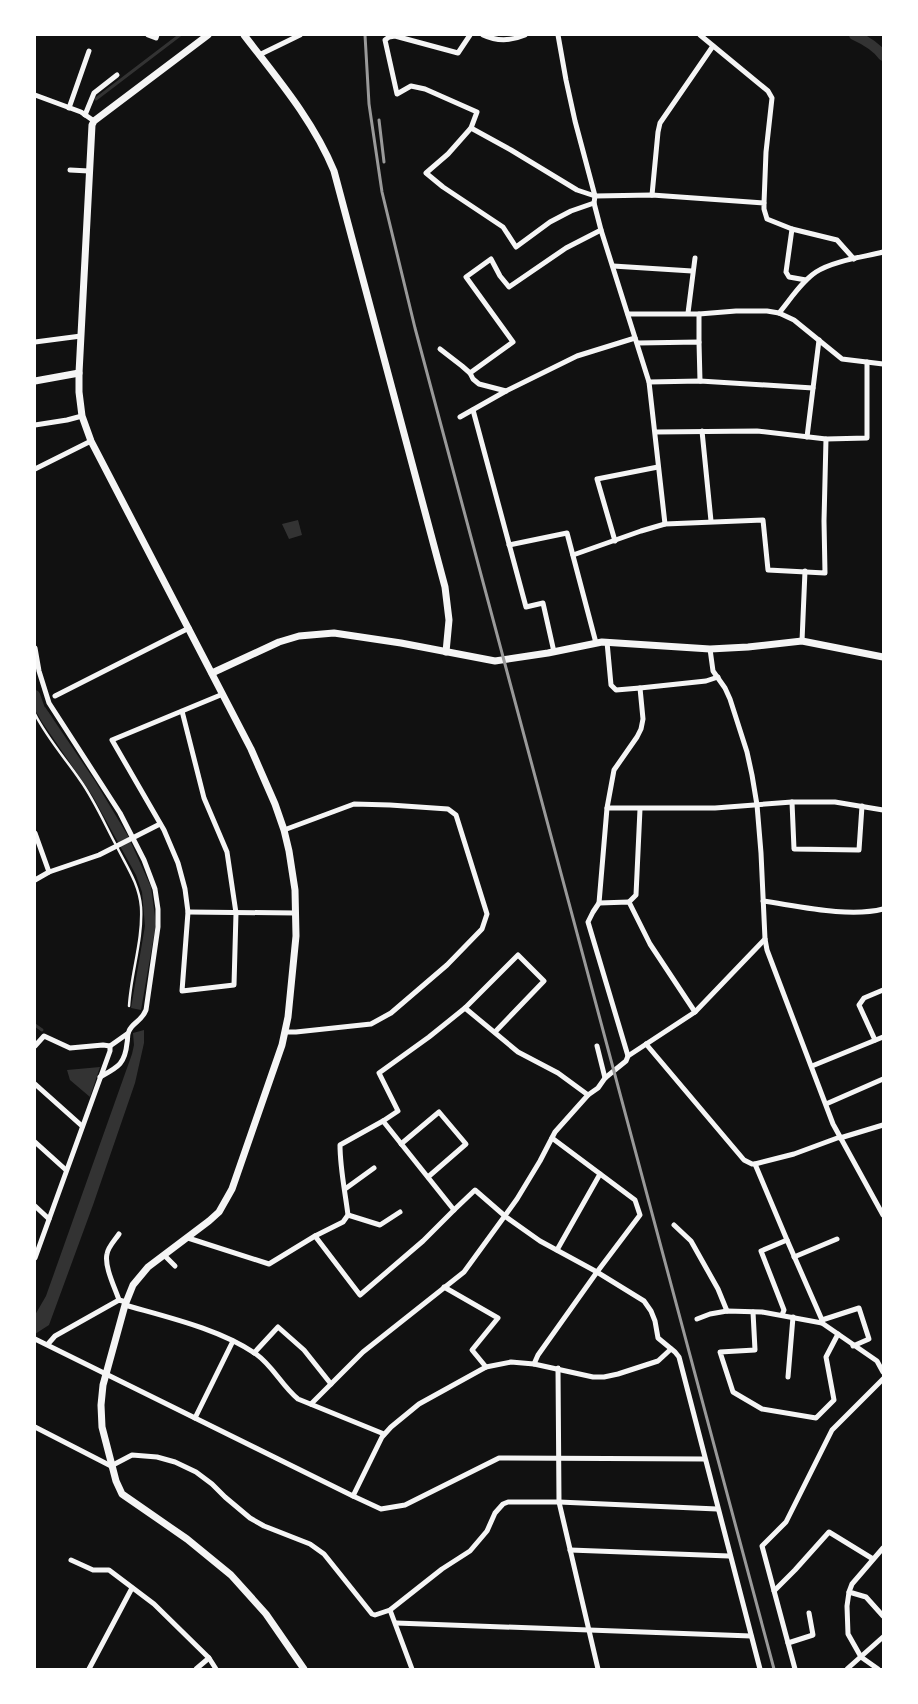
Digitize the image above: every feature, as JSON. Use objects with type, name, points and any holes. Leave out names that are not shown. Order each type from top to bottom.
[{"type":"street","points":[[148,35],[156,38],[157,35]]},
{"type":"street","points":[[208,35],[94,121],[90,131],[79,400],[82,416],[91,441],[265,777],[284,830],[295,890],[294,967],[285,1032],[232,1189],[218,1212],[140,1275],[123,1302],[106,1374],[101,1415],[111,1466],[122,1494],[211,1557],[250,1594],[281,1634],[304,1669]]},
{"type":"street","points":[[244,35],[316,133],[334,171],[444,587],[449,620],[446,652]]},
{"type":"street","points":[[259,55],[300,35]]},
{"type":"street","points":[[470,35],[458,53],[395,36],[385,40],[397,94],[411,86],[425,89],[477,112],[471,128],[448,154],[426,173],[443,187],[503,227],[516,247],[550,222],[571,211],[594,203]]},
{"type":"street","points":[[483,35],[490,38],[512,40],[525,35]]},
{"type":"street","points":[[558,35],[575,121],[595,196],[594,203],[601,230],[649,382],[665,524]]},
{"type":"street","points":[[700,35],[768,91],[772,98],[766,152],[764,209],[767,219],[792,229],[837,240],[854,259]]},
{"type":"street","points":[[652,195],[660,123],[713,46]]},
{"type":"street","points":[[69,108],[89,51]]},
{"type":"street","points":[[86,115],[94,93],[117,75]]},
{"type":"street","points":[[35,95],[86,115],[94,121]]},
{"type":"street","points":[[471,128],[577,190],[595,196],[652,195],[764,202]]},
{"type":"street","points":[[70,170],[89,170]]},
{"type":"street","points":[[792,229],[786,272],[789,276],[806,280]]},
{"type":"street","points":[[470,373],[513,342],[466,277],[491,259],[509,288],[566,248],[601,230]]},
{"type":"street","points":[[779,313],[806,280],[816,272],[832,265],[883,252]]},
{"type":"street","points":[[688,313],[694,258]]},
{"type":"street","points":[[613,266],[692,271]]},
{"type":"street","points":[[628,314],[699,314],[736,311],[779,313],[794,320],[842,359],[883,364]]},
{"type":"street","points":[[699,314],[700,380]]},
{"type":"street","points":[[35,342],[81,336]]},
{"type":"street","points":[[460,417],[506,391],[577,356],[635,338]]},
{"type":"street","points":[[807,437],[819,340]]},
{"type":"street","points":[[638,344],[699,342]]},
{"type":"street","points":[[440,349],[470,373],[479,384],[506,391]]},
{"type":"street","points":[[656,432],[757,431],[826,439],[867,438],[867,362]]},
{"type":"street","points":[[35,381],[79,373]]},
{"type":"street","points":[[649,382],[700,380],[813,388]]},
{"type":"street","points":[[473,410],[526,607],[543,603],[554,652]]},
{"type":"street","points":[[35,424],[82,416]]},
{"type":"street","points":[[702,431],[711,522]]},
{"type":"street","points":[[573,555],[665,524],[763,520],[768,570],[825,573],[826,439]]},
{"type":"street","points":[[35,469],[91,441]]},
{"type":"street","points":[[615,541],[597,479],[658,467]]},
{"type":"street","points":[[509,545],[567,533],[596,643]]},
{"type":"street","points":[[802,641],[805,571]]},
{"type":"street","points":[[51,697],[189,628]]},
{"type":"street","points":[[212,673],[279,642],[299,636],[334,633],[494,661],[607,642],[710,649],[802,641],[883,656]]},
{"type":"street","points":[[607,642],[611,685],[616,690],[706,681],[718,677]]},
{"type":"street","points":[[35,648],[38,671],[65,730],[120,813],[155,889],[158,927],[146,1010],[143,1018],[130,1029],[125,1056],[122,1062],[118,1067],[100,1077]]},
{"type":"street","points":[[710,649],[714,671],[730,699],[747,752],[757,805],[767,950],[840,1137],[883,1215]]},
{"type":"street","points":[[628,1056],[588,922],[599,903],[607,808],[614,770],[641,729],[643,719],[640,688]]},
{"type":"street","points":[[182,711],[204,798],[227,852],[236,913],[234,985],[182,990],[188,912],[185,889],[178,863],[160,824],[112,740],[223,694]]},
{"type":"street","points":[[607,808],[640,809],[792,802],[835,802],[883,810]]},
{"type":"street","points":[[792,802],[794,849],[859,850],[862,806]]},
{"type":"street","points":[[284,830],[354,804],[448,809],[456,815],[487,914],[482,929],[447,965],[391,1013],[371,1024],[285,1032]]},
{"type":"street","points":[[630,902],[636,894],[640,809]]},
{"type":"street","points":[[35,880],[49,872],[118,847],[160,824]]},
{"type":"street","points":[[35,833],[49,872]]},
{"type":"street","points":[[763,901],[845,912],[869,913],[883,909]]},
{"type":"street","points":[[599,903],[630,902]]},
{"type":"street","points":[[630,902],[650,944],[696,1012]]},
{"type":"street","points":[[188,912],[296,913]]},
{"type":"street","points":[[311,1404],[364,1352],[464,1272],[506,1216],[540,1161],[555,1132],[588,1095],[626,1061],[628,1056],[696,1012],[765,939]]},
{"type":"street","points":[[188,1238],[269,1264],[315,1236],[343,1222],[348,1215],[340,1163],[340,1144],[398,1111],[379,1072],[429,1037],[465,1008],[518,955],[544,981],[495,1032]]},
{"type":"street","points":[[874,1040],[859,1005],[864,998],[883,990]]},
{"type":"street","points":[[465,1008],[518,1052],[558,1073],[588,1095]]},
{"type":"street","points":[[35,1046],[44,1036],[70,1048],[110,1046],[128,1034]]},
{"type":"street","points":[[812,1066],[883,1037]]},
{"type":"street","points":[[646,1044],[744,1160],[752,1164],[794,1154],[840,1137],[883,1125]]},
{"type":"street","points":[[35,1258],[110,1046]]},
{"type":"street","points":[[597,1046],[605,1078]]},
{"type":"street","points":[[826,1104],[883,1080]]},
{"type":"street","points":[[35,1084],[82,1126]]},
{"type":"street","points":[[401,1144],[439,1112],[466,1144],[428,1177]]},
{"type":"street","points":[[383,1121],[454,1210]]},
{"type":"street","points":[[534,1364],[538,1355],[596,1272],[640,1215],[635,1200],[552,1138]]},
{"type":"street","points":[[35,1142],[66,1170]]},
{"type":"street","points":[[755,1164],[822,1322]]},
{"type":"street","points":[[345,1189],[374,1168]]},
{"type":"street","points":[[557,1250],[600,1174]]},
{"type":"street","points":[[315,1236],[360,1295],[422,1241],[475,1190],[506,1216],[540,1240],[644,1301],[655,1321],[658,1338],[678,1358],[760,1669]]},
{"type":"street","points":[[35,1206],[49,1219]]},
{"type":"street","points":[[348,1215],[380,1225],[400,1212]]},
{"type":"street","points":[[674,1225],[691,1241],[718,1289],[726,1311]]},
{"type":"street","points":[[119,1234],[106,1256],[111,1279],[123,1302],[216,1333],[233,1341],[254,1353],[273,1370],[291,1393],[298,1398],[384,1434]]},
{"type":"street","points":[[794,1257],[837,1239]]},
{"type":"street","points":[[782,1315],[784,1310],[760,1251],[787,1240]]},
{"type":"street","points":[[164,1255],[175,1266]]},
{"type":"street","points":[[444,1287],[498,1318],[472,1350],[486,1366]]},
{"type":"street","points":[[48,1344],[55,1336],[123,1302]]},
{"type":"street","points":[[822,1322],[859,1308],[869,1339],[853,1346]]},
{"type":"street","points":[[697,1319],[726,1311],[782,1315],[822,1322],[853,1346],[877,1361],[883,1372]]},
{"type":"street","points":[[753,1312],[755,1350],[720,1352],[733,1392],[762,1409],[816,1418],[834,1400],[826,1357],[838,1334]]},
{"type":"street","points":[[788,1377],[793,1317]]},
{"type":"street","points":[[254,1353],[278,1328],[304,1350],[330,1384]]},
{"type":"street","points":[[37,1340],[382,1509],[405,1506],[499,1458],[704,1459]]},
{"type":"street","points":[[195,1418],[233,1341]]},
{"type":"street","points":[[353,1496],[384,1434],[419,1404],[486,1366],[511,1362],[534,1364],[593,1377],[604,1377],[658,1361],[671,1349]]},
{"type":"street","points":[[877,1361],[883,1358]]},
{"type":"street","points":[[558,1368],[560,1502],[598,1669]]},
{"type":"street","points":[[795,1669],[762,1546],[786,1522],[832,1430],[883,1379]]},
{"type":"street","points":[[35,1426],[111,1466]]},
{"type":"street","points":[[111,1466],[132,1455],[157,1457],[175,1462],[196,1472],[250,1518],[264,1526],[310,1544],[324,1554],[372,1614],[375,1615],[390,1610],[470,1551],[486,1531],[495,1514],[503,1504],[508,1502],[560,1502],[717,1509]]},
{"type":"street","points":[[774,1591],[796,1570],[829,1532],[873,1559]]},
{"type":"street","points":[[878,1669],[861,1657],[848,1634],[847,1606],[852,1584],[883,1548]]},
{"type":"street","points":[[570,1550],[729,1556]]},
{"type":"street","points":[[72,1560],[93,1570],[108,1570],[154,1604],[209,1658],[216,1669]]},
{"type":"street","points":[[90,1669],[132,1588]]},
{"type":"street","points":[[849,1592],[866,1597],[883,1616]]},
{"type":"street","points":[[390,1610],[412,1669]]},
{"type":"street","points":[[788,1643],[813,1635],[809,1613]]},
{"type":"street","points":[[396,1623],[751,1636]]},
{"type":"street","points":[[848,1669],[883,1638]]},
{"type":"street","points":[[196,1669],[209,1658]]},
{"type":"lane","points":[[35,714],[41,726],[85,787],[118,847],[138,889],[141,922],[129,1006]]},
{"type":"shaded area","points":[[298,520],[302,535],[289,539],[282,524]]},
{"type":"shaded area","points":[[45,707],[95,781],[128,836],[151,887],[156,924],[141,1010],[131,1008],[145,926],[142,892],[136,875],[92,795],[36,711]]},
{"type":"shaded area","points":[[144,1030],[144,1043],[135,1083],[93,1205],[49,1325],[35,1334],[35,1315],[46,1296],[132,1054],[134,1045],[133,1033]]},
{"type":"shaded area","points":[[100,1067],[90,1097],[70,1080],[67,1070]]},
{"type":"waterway","points":[[96,99],[180,35]]},
{"type":"waterway","points":[[854,35],[877,49],[883,56]]},
{"type":"waterway","points":[[35,695],[40,709],[47,719]]},
{"type":"waterway","points":[[35,1025],[42,1030]]},
{"type":"railway","points":[[365,35],[369,104],[382,192],[415,328],[774,1669]]},
{"type":"railway","points":[[379,120],[384,162]]}]
